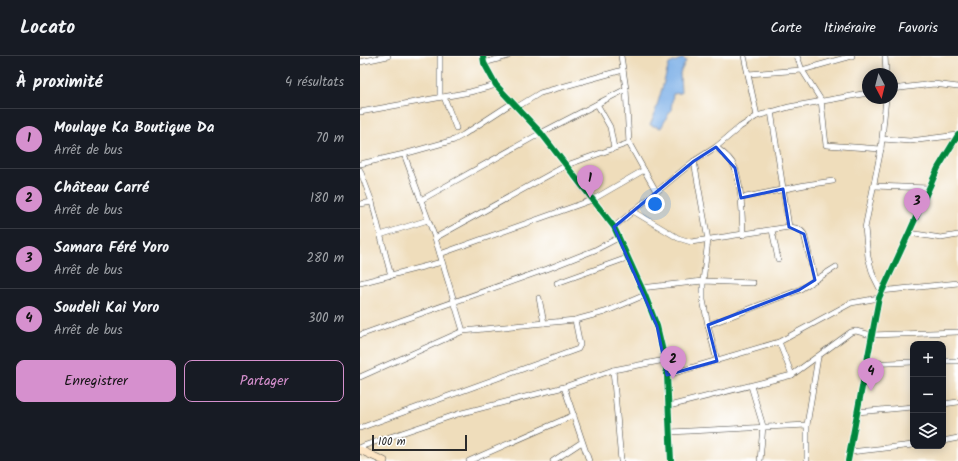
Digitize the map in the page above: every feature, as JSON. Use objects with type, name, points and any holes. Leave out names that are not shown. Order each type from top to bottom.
[{"type":"main road","points":[[360,449],[384,461]]},
{"type":"street","points":[[360,62],[388,56]]},
{"type":"street","points":[[440,56],[442,97],[456,128]]},
{"type":"street","points":[[483,56],[484,63],[496,85],[541,133],[614,227],[645,295],[657,326],[668,375],[671,461]]},
{"type":"street","points":[[484,63],[508,56]]},
{"type":"street","points":[[621,56],[626,89],[629,143],[656,192]]},
{"type":"street","points":[[744,56],[757,116]]},
{"type":"street","points":[[797,56],[802,70],[821,100],[826,145],[881,148]]},
{"type":"street","points":[[748,74],[802,70],[852,56]]},
{"type":"street","points":[[885,56],[886,68]]},
{"type":"street","points":[[517,108],[540,93],[623,70]]},
{"type":"street","points":[[898,88],[934,84],[958,87]]},
{"type":"street","points":[[360,112],[470,92],[496,85]]},
{"type":"street","points":[[421,200],[541,133],[626,89]]},
{"type":"street","points":[[614,227],[694,160],[716,147],[740,127],[757,116],[771,111],[821,100],[862,94]]},
{"type":"street","points":[[360,164],[454,140],[464,135],[512,102]]},
{"type":"street","points":[[597,104],[610,127],[614,148]]},
{"type":"street","points":[[881,291],[873,275],[868,257],[865,228],[881,148],[885,104]]},
{"type":"street","points":[[771,111],[789,227]]},
{"type":"street","points":[[882,139],[910,141],[958,135]]},
{"type":"street","points":[[848,461],[871,335],[881,291],[938,168],[958,135]]},
{"type":"street","points":[[435,238],[567,165],[629,143]]},
{"type":"street","points":[[716,147],[727,156],[735,168],[741,198],[743,235]]},
{"type":"street","points":[[404,154],[435,238],[463,331]]},
{"type":"street","points":[[694,160],[708,240],[703,281],[703,300],[717,361]]},
{"type":"street","points":[[360,170],[372,202],[392,276]]},
{"type":"street","points":[[440,254],[592,200],[644,170]]},
{"type":"street","points":[[741,198],[804,185],[833,181]]},
{"type":"street","points":[[874,186],[929,188]]},
{"type":"street","points":[[360,204],[372,202]]},
{"type":"street","points":[[633,211],[678,238],[691,242],[789,227],[802,230],[815,280]]},
{"type":"street","points":[[380,235],[428,220]]},
{"type":"street","points":[[772,230],[778,260]]},
{"type":"street","points":[[909,233],[941,238],[958,235]]},
{"type":"street","points":[[360,335],[547,269],[595,250],[618,238]]},
{"type":"street","points":[[557,283],[627,258]]},
{"type":"street","points":[[360,284],[442,262]]},
{"type":"street","points":[[708,325],[798,290],[836,267]]},
{"type":"street","points":[[641,288],[703,281],[753,283]]},
{"type":"street","points":[[881,291],[958,283]]},
{"type":"street","points":[[360,377],[463,331],[574,320],[605,312],[645,295]]},
{"type":"street","points":[[539,298],[544,323]]},
{"type":"street","points":[[668,375],[779,342],[851,303],[879,298]]},
{"type":"street","points":[[360,428],[578,349],[580,345],[574,320]]},
{"type":"street","points":[[669,406],[792,375],[851,332],[856,331],[871,335],[958,332]]},
{"type":"street","points":[[779,342],[792,375]]},
{"type":"street","points":[[807,461],[807,425],[818,357]]},
{"type":"street","points":[[360,449],[458,414],[564,387],[613,370],[665,360]]},
{"type":"street","points":[[946,362],[958,361]]},
{"type":"street","points":[[866,364],[910,362]]},
{"type":"street","points":[[613,370],[621,461]]},
{"type":"street","points":[[752,386],[764,426],[760,461]]},
{"type":"street","points":[[564,387],[589,461]]},
{"type":"street","points":[[946,404],[958,402]]},
{"type":"street","points":[[857,412],[910,407]]},
{"type":"street","points":[[469,461],[574,414]]},
{"type":"street","points":[[670,432],[807,425]]},
{"type":"street","points":[[946,440],[958,438]]},
{"type":"street","points":[[553,461],[582,442]]},
{"type":"street","points":[[850,452],[910,445]]},
{"type":"highlighted area","points":[[716,147],[735,168],[741,198],[783,189],[789,227],[804,234],[815,280],[799,290],[708,325],[717,361],[667,375],[657,326],[614,227],[694,161]]},
{"type":"water","points":[[683,58],[686,61],[680,73],[681,93],[673,94],[671,110],[661,128],[650,125],[669,64]]},
{"type":"cycle path","points":[[483,56],[484,63],[496,85],[541,133],[614,227],[645,295],[657,326],[667,375],[671,461]]},
{"type":"cycle path","points":[[848,461],[879,298],[938,168],[958,135]]},
{"type":"place","name":"Moulaye Ka Boutique Da","points":[[590,198]]},
{"type":"place","name":"Samara Féré Yoro","points":[[917,221]]},
{"type":"place","name":"Château Carré","points":[[673,379]]},
{"type":"place","name":"Soudeli Kai Yoro","points":[[871,391]]}]
